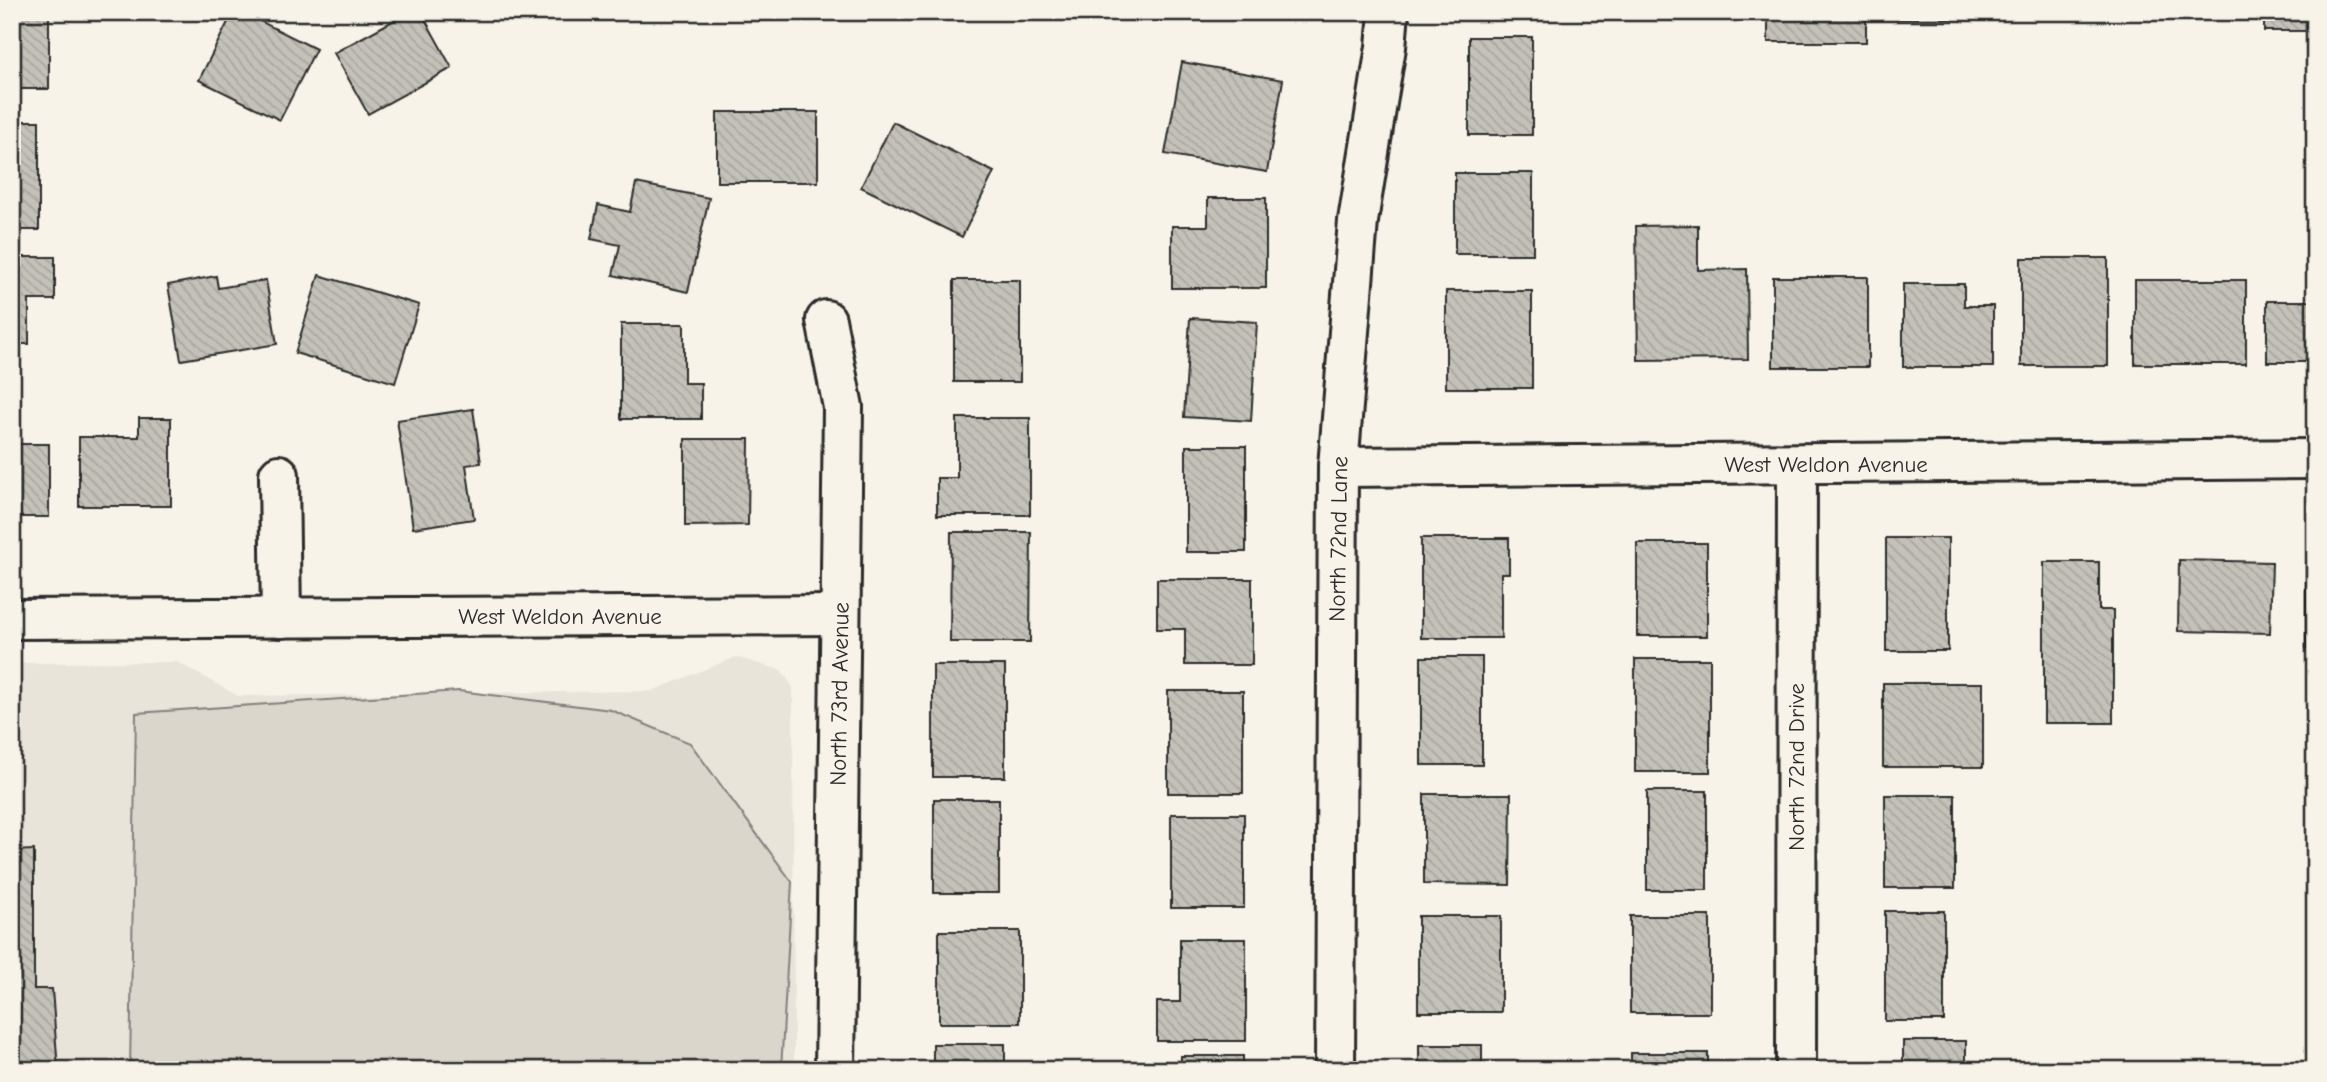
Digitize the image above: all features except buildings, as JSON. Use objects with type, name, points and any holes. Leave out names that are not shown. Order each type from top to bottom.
[{"type":"street","name":"North 72nd Lane","points":[[1335,1070],[1338,467],[1358,221],[1386,47],[1389,12]]},
{"type":"street","name":"North 73rd Avenue","points":[[826,320],[843,407],[835,1070]]},
{"type":"street","name":"West Weldon Avenue","points":[[1338,467],[2315,459]]},
{"type":"street","name":"North 72nd Drive","points":[[1796,1070],[1797,465]]},
{"type":"street","points":[[279,475],[281,618]]},
{"type":"street","name":"West Weldon Avenue","points":[[12,619],[840,615]]},
{"type":"shaded area","points":[[736,657],[781,670],[793,687],[794,1070],[12,1070],[12,663],[177,662],[238,696],[652,691]]},
{"type":"shaded area","points":[[459,691],[611,710],[690,743],[792,882],[781,1070],[130,1070],[136,713]]}]
